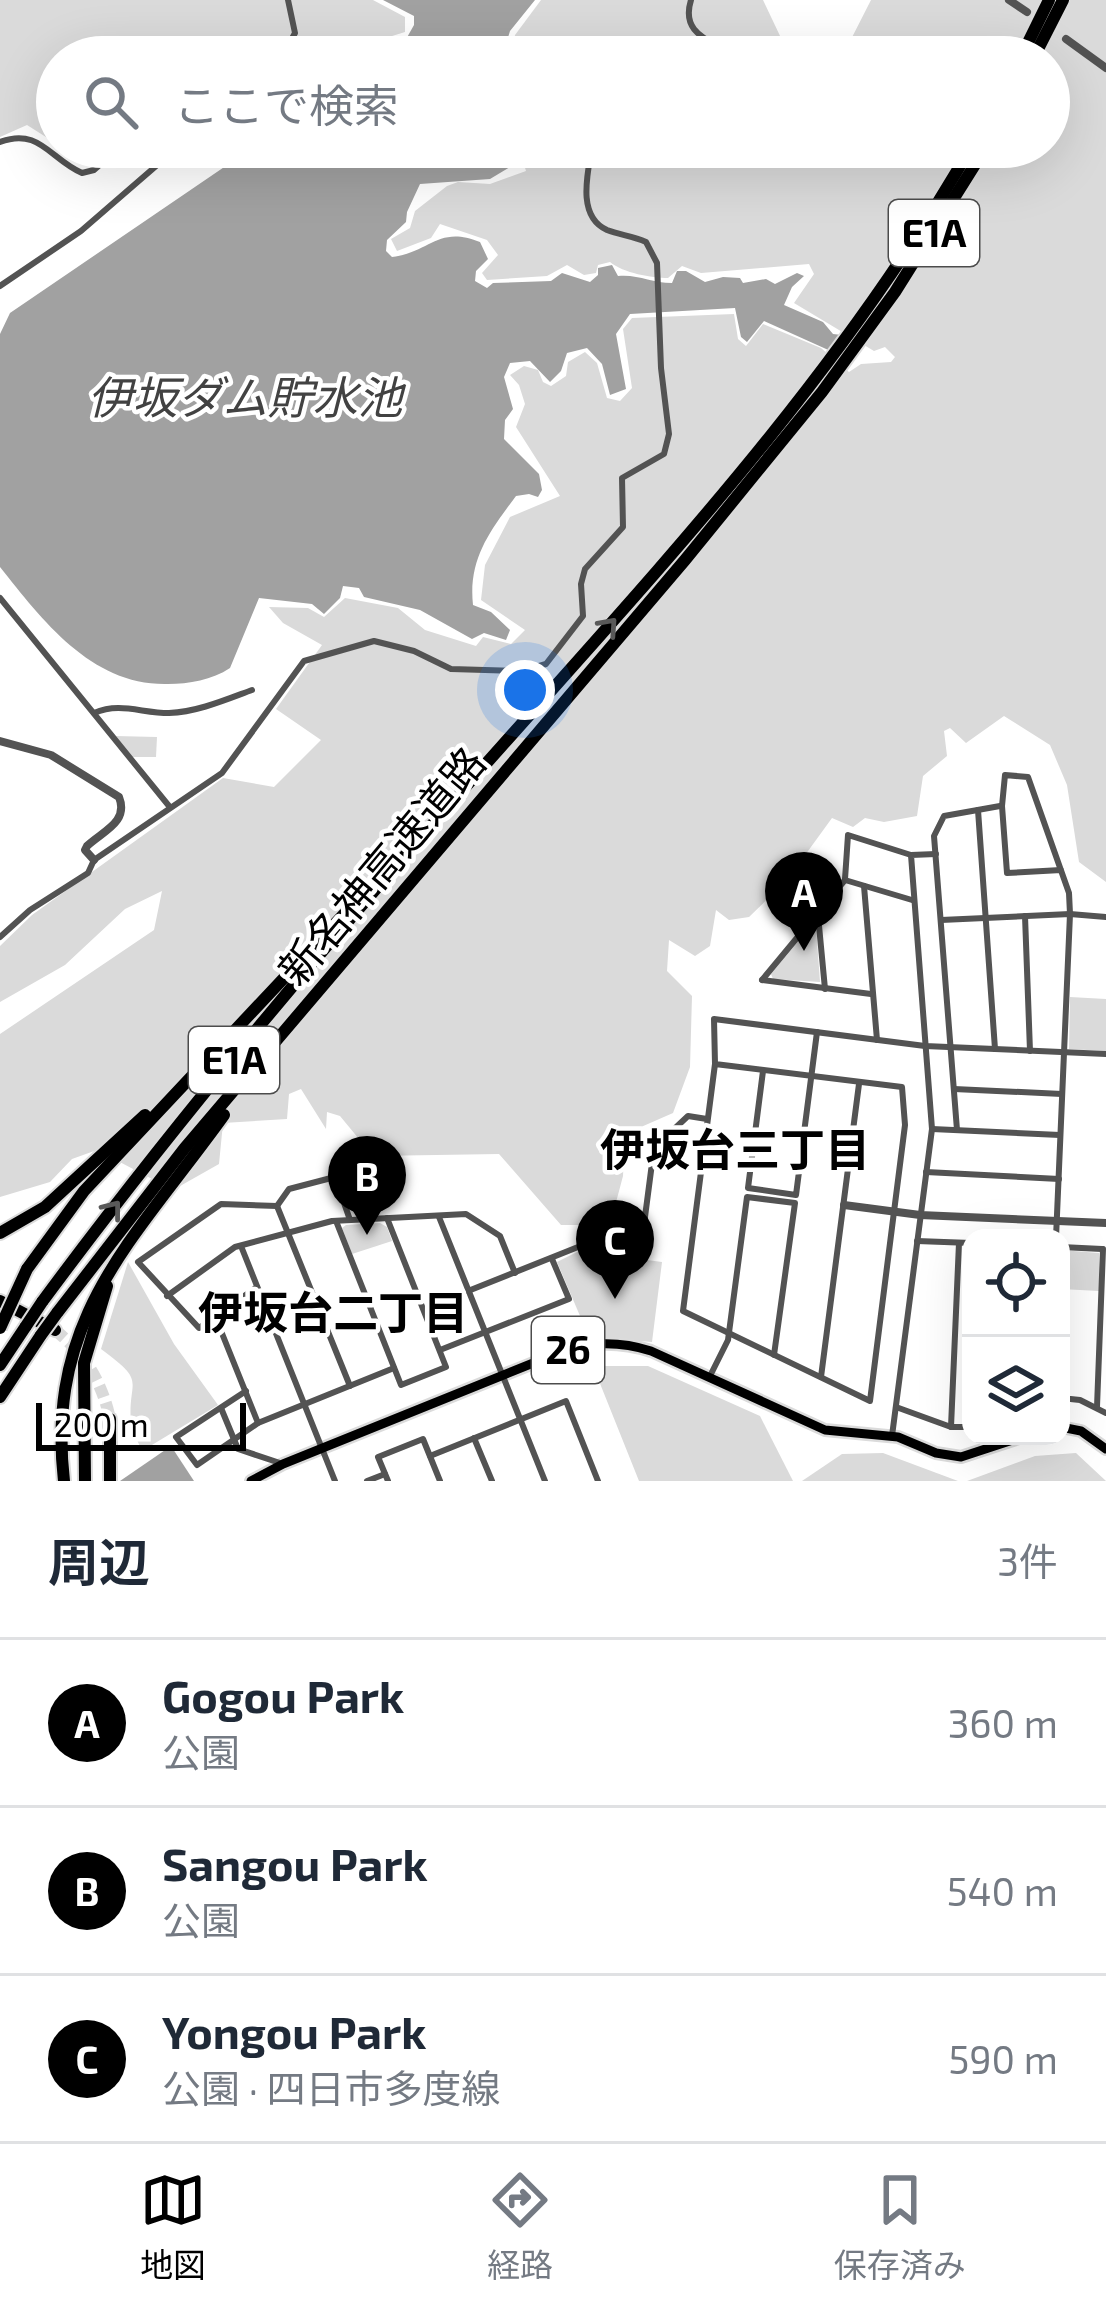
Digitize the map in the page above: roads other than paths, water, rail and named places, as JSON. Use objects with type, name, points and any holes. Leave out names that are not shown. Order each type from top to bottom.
[{"type":"highway","points":[[1031,36],[1049,0]]},
{"type":"highway","points":[[1045,36],[1063,0]]},
{"type":"highway","name":"新名神高速道路","points":[[872,313],[958,168]]},
{"type":"highway","name":"新名神高速道路","points":[[3,1391],[134,1210],[685,560],[872,313],[972,168]]},
{"type":"highway","name":"新名神高速道路","points":[[0,1365],[42,1302],[166,1143],[432,824],[817,387]]},
{"type":"highway","points":[[0,1328],[28,1269],[84,1191],[432,824]]},
{"type":"highway","points":[[0,1233],[45,1207],[232,1031]]},
{"type":"highway","points":[[64,1481],[61,1430],[70,1363],[89,1306],[128,1241],[259,1064]]},
{"type":"highway","points":[[85,1481],[87,1343],[128,1241]]},
{"type":"highway","points":[[0,1301],[55,1330]]},
{"type":"highway","points":[[110,1419],[110,1481]]},
{"type":"main road","name":"26","points":[[251,1481],[568,1349],[611,1343],[652,1352],[816,1427],[892,1436],[961,1457],[998,1445]]},
{"type":"main road","points":[[1070,1429],[1081,1431],[1106,1450]]},
{"type":"street","points":[[288,0],[294,36]]},
{"type":"street","points":[[691,0],[688,18],[702,36]]},
{"type":"street","points":[[1009,0],[1028,12]]},
{"type":"street","points":[[1070,41],[1106,68]]},
{"type":"street","points":[[0,142],[20,136],[36,142]]},
{"type":"street","points":[[0,286],[81,231],[154,168]]},
{"type":"street","points":[[0,937],[30,910],[88,873],[94,860],[228,767],[298,666],[307,660],[374,641],[414,651],[451,670],[527,671],[550,662],[583,616],[585,569],[623,527],[622,478],[668,450],[657,270],[646,242],[604,229],[589,209],[589,168]]},
{"type":"street","points":[[0,598],[169,806]]},
{"type":"street","points":[[94,713],[116,705],[182,712],[252,690]]},
{"type":"street","points":[[0,741],[51,755],[119,797],[123,812],[119,820],[85,850],[94,860]]},
{"type":"street","points":[[1057,1229],[1070,914],[1061,870],[1028,777],[1005,775],[1002,806],[1007,873],[1061,870]]},
{"type":"street","points":[[957,1130],[934,836],[944,816],[1002,806]]},
{"type":"street","points":[[978,810],[995,1049]]},
{"type":"street","points":[[873,994],[762,980],[845,880],[848,835],[911,855],[936,854]]},
{"type":"street","points":[[892,1436],[932,1129],[911,855]]},
{"type":"street","points":[[845,880],[914,901]]},
{"type":"street","points":[[864,886],[877,1040]]},
{"type":"street","points":[[818,913],[824,988]]},
{"type":"street","points":[[941,920],[1070,914],[1106,917]]},
{"type":"street","points":[[1025,916],[1030,1051]]},
{"type":"street","points":[[715,1064],[902,1087],[905,1123],[870,1401],[683,1312],[715,1064],[714,1019],[925,1046],[1106,1054]]},
{"type":"street","points":[[764,1071],[748,1188],[796,1195],[817,1032]]},
{"type":"street","points":[[821,1378],[860,1084]]},
{"type":"street","points":[[954,1089],[1062,1094]]},
{"type":"street","points":[[468,1291],[578,1247],[640,1255],[654,1148],[688,1116],[707,1119]]},
{"type":"street","points":[[932,1129],[1060,1136]]},
{"type":"street","points":[[926,1172],[1059,1179]]},
{"type":"street","points":[[277,1206],[289,1189],[334,1177],[350,1220]]},
{"type":"street","points":[[709,1379],[729,1334],[747,1197],[795,1203],[774,1355]]},
{"type":"street","points":[[256,1287],[199,1328],[138,1262],[221,1204],[277,1206]]},
{"type":"street","points":[[844,1205],[920,1215],[1106,1223]]},
{"type":"street","points":[[277,1206],[350,1386]]},
{"type":"street","points":[[167,1296],[241,1246],[350,1220],[466,1214],[500,1236],[514,1273]]},
{"type":"street","points":[[438,1216],[544,1481]]},
{"type":"street","points":[[336,1221],[401,1385],[446,1367],[387,1218]]},
{"type":"street","points":[[917,1241],[959,1243],[951,1427]]},
{"type":"street","points":[[241,1246],[335,1481]]},
{"type":"street","points":[[1070,1248],[1105,1250],[1096,1407]]},
{"type":"street","points":[[440,1351],[568,1299],[552,1258]]},
{"type":"street","points":[[215,1316],[258,1423]]},
{"type":"street","points":[[246,1391],[176,1437],[197,1465],[258,1423],[394,1369]]},
{"type":"street","points":[[1070,1400],[1106,1412]]},
{"type":"street","points":[[430,1456],[566,1401],[598,1481]]},
{"type":"street","points":[[221,1407],[238,1449],[283,1464]]},
{"type":"street","points":[[896,1408],[962,1427]]},
{"type":"street","points":[[474,1438],[492,1481]]},
{"type":"street","points":[[367,1481],[386,1478],[378,1457],[423,1439],[440,1481]]},
{"type":"water","points":[[383,0],[535,0],[508,36],[408,36],[414,16]]},
{"type":"water","name":"伊坂ダム貯水池","points":[[223,168],[508,168],[490,179],[420,184],[406,222],[387,240],[386,251],[392,257],[454,236],[480,242],[488,259],[476,271],[475,281],[487,288],[493,283],[551,281],[562,273],[590,282],[598,268],[612,265],[618,276],[672,283],[677,271],[705,282],[723,277],[740,278],[743,283],[766,279],[775,284],[797,273],[804,276],[792,287],[784,305],[842,335],[854,357],[764,321],[747,342],[741,337],[735,308],[630,314],[616,334],[626,389],[610,395],[602,364],[587,348],[567,353],[561,371],[550,382],[530,361],[510,363],[504,377],[513,409],[505,420],[504,439],[539,474],[542,490],[538,497],[516,496],[498,521],[483,546],[472,589],[473,605],[491,612],[510,630],[506,640],[484,633],[472,639],[420,610],[364,597],[359,588],[343,586],[340,598],[324,614],[312,604],[259,598],[230,668],[216,676],[168,684],[141,682],[93,662],[52,628],[0,567],[0,334],[10,313]]},
{"type":"water","points":[[171,1446],[194,1481],[120,1481]]},
{"type":"tunnel","points":[[1027,12],[1062,36]]},
{"type":"tunnel","points":[[55,1330],[91,1370],[110,1419]]},
{"type":"place","name":"Gogou Park","points":[[804,951]]},
{"type":"place","name":"Sangou Park","points":[[367,1235]]},
{"type":"place","name":"Yongou Park","points":[[615,1299]]},
{"type":"district","name":"伊坂台三丁目","points":[[735,1150]]},
{"type":"district","name":"伊坂台二丁目","points":[[333,1313]]}]
